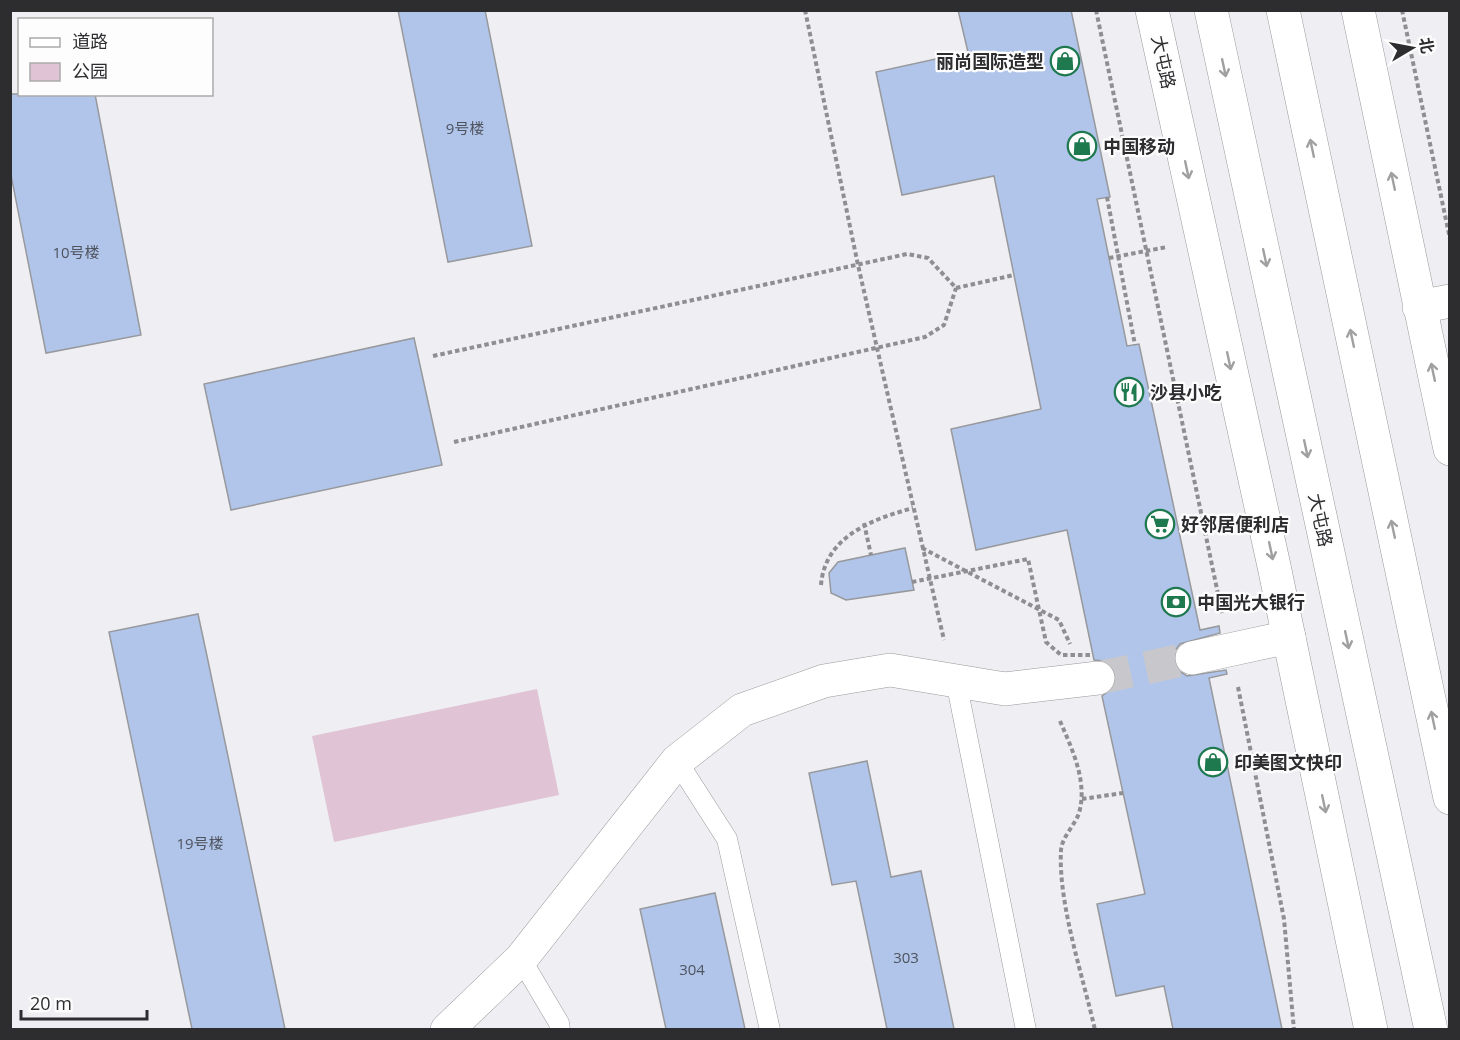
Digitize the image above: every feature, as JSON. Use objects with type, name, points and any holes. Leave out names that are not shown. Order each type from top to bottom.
[{"type":"street","name":"大屯路","points":[[1152,10],[1289,637],[1371,1029]]},
{"type":"street","name":"大屯路","points":[[1211,10],[1431,1029]]},
{"type":"street","points":[[1283,10],[1449,798]]},
{"type":"street","points":[[1358,10],[1434,304],[1449,449]]},
{"type":"street","points":[[1192,658],[1289,637]]},
{"type":"street","points":[[447,1029],[521,959],[677,760],[742,710],[824,681],[890,670],[1005,689],[1089,664]]},
{"type":"lane","points":[[956,681],[1026,1029]]},
{"type":"lane","points":[[677,760],[727,839],[770,1029]]},
{"type":"lane","points":[[521,959],[560,1023],[560,1029]]},
{"type":"path","points":[[805,10],[858,265],[922,548],[956,681]]},
{"type":"path","points":[[1096,10],[1224,621]]},
{"type":"path","points":[[1402,10],[1449,239]]},
{"type":"path","points":[[1107,197],[1135,345]]},
{"type":"path","points":[[1109,258],[1174,245]]},
{"type":"path","points":[[433,356],[907,254],[928,258],[956,288]]},
{"type":"path","points":[[956,288],[1014,275]]},
{"type":"path","points":[[453,442],[925,337],[944,325],[956,288]]},
{"type":"path","points":[[821,585],[822,576],[833,553],[864,523],[913,508]]},
{"type":"path","points":[[864,523],[871,555]]},
{"type":"path","points":[[922,548],[1059,620],[1089,664]]},
{"type":"path","points":[[912,582],[1028,559],[1046,642],[1061,655],[1089,664]]},
{"type":"path","points":[[1235,676],[1284,919],[1294,1029]]},
{"type":"path","points":[[1058,716],[1078,768],[1082,799],[1078,815],[1061,848],[1064,894],[1095,1029]]},
{"type":"path","points":[[1082,799],[1123,793]]},
{"type":"green space","points":[[537,689],[559,795],[334,842],[312,736]]},
{"type":"building","points":[[398,10],[485,10],[532,246],[448,262]]},
{"type":"building","points":[[958,10],[1071,10],[1110,197],[1097,199],[1127,346],[1139,344],[1200,630],[1219,626],[1220,633],[1180,644],[1174,652],[1174,661],[1179,671],[1187,676],[1226,670],[1227,674],[1209,678],[1282,1029],[1173,1029],[1164,986],[1116,996],[1097,904],[1145,894],[1102,696],[1115,686],[1116,675],[1113,667],[1106,661],[1094,660],[1067,530],[976,550],[951,429],[1041,409],[994,176],[902,195],[876,72],[968,52]]},
{"type":"building","points":[[10,94],[18,94],[18,96],[95,96],[141,335],[46,353],[10,170]]},
{"type":"building","points":[[414,338],[442,465],[231,510],[204,384]]},
{"type":"building","points":[[905,548],[914,590],[846,600],[831,593],[829,573],[838,562]]},
{"type":"building","points":[[198,614],[285,1029],[192,1029],[109,632]]},
{"type":"building","points":[[867,761],[891,877],[921,871],[954,1029],[887,1029],[856,881],[832,885],[809,773]]},
{"type":"building","points":[[715,893],[745,1029],[666,1029],[640,909]]},
{"type":"tunnel","points":[[1098,678],[1192,658]]},
{"type":"place","name":"丽尚国际造型","points":[[1065,61]]},
{"type":"place","name":"中国移动","points":[[1082,146]]},
{"type":"place","name":"沙县小吃","points":[[1129,392]]},
{"type":"place","name":"好邻居便利店","points":[[1160,524]]},
{"type":"place","name":"中国光大银行","points":[[1176,602]]},
{"type":"place","name":"印美图文快印","points":[[1213,762]]}]
